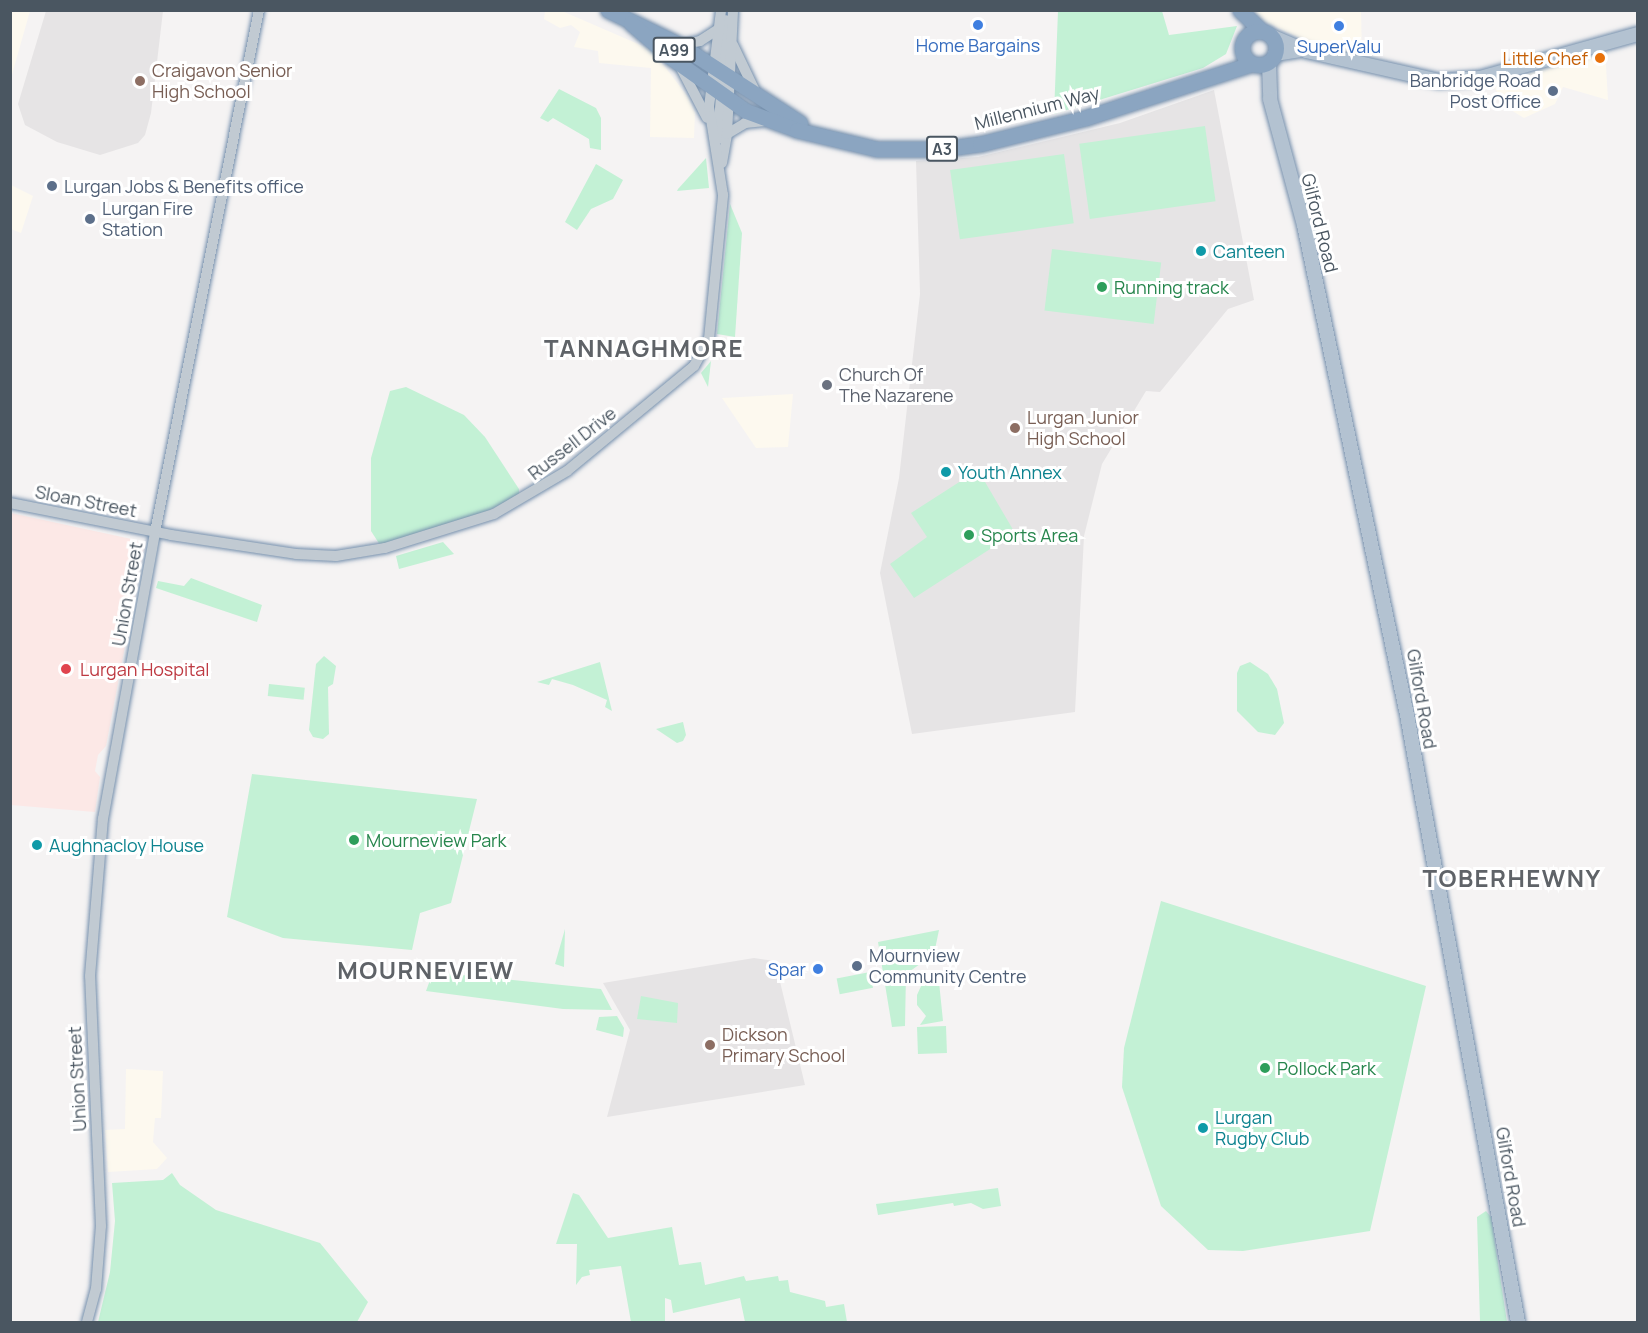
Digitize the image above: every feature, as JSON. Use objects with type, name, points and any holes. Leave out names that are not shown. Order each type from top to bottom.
[{"type":"highway","name":"Millennium Way","points":[[608,10],[634,25],[680,45],[720,83],[768,121],[877,149],[980,144],[1085,118],[1256,56]]},
{"type":"highway","points":[[1241,11],[1266,34],[1256,56]]},
{"type":"highway","points":[[1241,11],[1256,56]]},
{"type":"highway","name":"Millennium Way","points":[[634,25],[680,65],[760,101],[821,135]]},
{"type":"highway","name":"A99","points":[[634,25],[720,83],[797,130]]},
{"type":"highway","name":"A3","points":[[1256,56],[1266,34]]},
{"type":"main road","points":[[1266,34],[1299,50],[1410,76],[1457,81],[1489,76],[1612,38],[1638,34]]},
{"type":"main road","points":[[1256,56],[1299,50]]},
{"type":"main road","name":"Gilford Road","points":[[1256,56],[1268,86],[1304,225],[1395,651],[1518,1323]]},
{"type":"street","name":"Union Street","points":[[87,1323],[96,1289],[101,1226],[90,1024],[96,889],[106,793],[154,532],[259,10]]},
{"type":"street","points":[[720,169],[727,134],[720,83],[717,30],[722,10]]},
{"type":"street","points":[[718,157],[720,83],[728,10]]},
{"type":"street","points":[[710,123],[732,42],[733,10]]},
{"type":"street","points":[[680,45],[700,41],[717,30]]},
{"type":"street","points":[[732,42],[760,101]]},
{"type":"street","points":[[680,65],[710,123],[720,169]]},
{"type":"street","points":[[727,134],[746,123],[768,121]]},
{"type":"street","name":"Russell Drive","points":[[154,532],[297,554],[351,555],[482,518],[537,492],[700,359],[709,339],[721,231],[720,169]]},
{"type":"street","name":"Sloan Street","points":[[10,503],[154,532]]},
{"type":"shaded area","points":[[10,11],[30,11],[11,78]]},
{"type":"shaded area","points":[[46,11],[163,11],[151,113],[145,135],[138,143],[100,155],[57,142],[25,125],[18,104]]},
{"type":"shaded area","points":[[545,11],[562,11],[652,50],[688,97],[695,113],[694,138],[650,137],[651,68],[599,63],[598,51],[574,47],[580,32],[571,25],[560,28],[544,19]]},
{"type":"shaded area","points":[[1253,11],[1361,11],[1362,56],[1312,44],[1265,22]]},
{"type":"shaded area","points":[[1605,49],[1608,100],[1563,87],[1555,104],[1524,118],[1506,107],[1493,85]]},
{"type":"shaded area","name":"Lurgan Junior High School","points":[[1214,90],[1254,300],[1228,309],[1160,392],[1146,391],[1102,464],[1084,536],[1075,712],[912,734],[880,573],[899,478],[920,294],[916,161],[978,157],[1120,123]]},
{"type":"shaded area","points":[[11,185],[33,196],[21,233],[11,229]]},
{"type":"shaded area","points":[[793,394],[788,447],[756,448],[722,398]]},
{"type":"shaded area","name":"Lurgan Hospital","points":[[11,513],[136,540],[144,547],[106,746],[98,755],[95,771],[100,777],[95,812],[11,805]]},
{"type":"shaded area","name":"Dickson Primary School","points":[[754,958],[775,961],[805,1085],[607,1117],[630,1030],[603,983]]},
{"type":"shaded area","points":[[126,1069],[163,1071],[161,1118],[155,1118],[153,1142],[167,1158],[157,1169],[108,1172],[105,1130],[125,1129]]},
{"type":"green space","points":[[1058,11],[1162,11],[1169,35],[1237,26],[1226,54],[1203,68],[1054,114]]},
{"type":"green space","points":[[559,89],[596,108],[601,118],[601,150],[590,148],[589,139],[553,118],[548,122],[540,118]]},
{"type":"green space","points":[[1205,126],[1216,201],[1090,219],[1079,144]]},
{"type":"green space","points":[[1064,154],[1074,223],[960,239],[950,170]]},
{"type":"green space","points":[[706,158],[709,188],[677,191],[678,189]]},
{"type":"green space","points":[[596,164],[623,180],[613,199],[591,209],[577,230],[565,222]]},
{"type":"green space","points":[[730,204],[742,233],[735,337],[717,334]]},
{"type":"green space","name":"Running track","points":[[1052,249],[1161,262],[1154,324],[1044,311]]},
{"type":"green space","points":[[711,361],[708,387],[701,373]]},
{"type":"green space","points":[[406,387],[464,415],[485,437],[519,489],[519,495],[482,514],[380,545],[371,531],[371,458],[390,391]]},
{"type":"green space","name":"Sports Area","points":[[978,470],[1015,533],[914,598],[890,564],[927,537],[911,513]]},
{"type":"green space","points":[[443,542],[454,554],[399,569],[396,556]]},
{"type":"green space","points":[[191,578],[262,605],[257,622],[156,588],[158,581],[184,586]]},
{"type":"green space","points":[[324,656],[336,666],[333,684],[328,687],[329,734],[323,739],[313,737],[309,730],[316,664]]},
{"type":"green space","points":[[600,662],[612,711],[605,707],[607,700],[573,685],[552,679],[549,685],[537,682]]},
{"type":"green space","points":[[1250,662],[1268,674],[1277,689],[1284,723],[1275,735],[1258,732],[1237,711],[1237,673],[1240,666]]},
{"type":"green space","points":[[269,684],[305,688],[304,700],[268,696]]},
{"type":"green space","points":[[683,722],[686,735],[683,741],[677,743],[656,729]]},
{"type":"green space","name":"Mourneview Park","points":[[252,774],[477,799],[451,903],[420,913],[412,950],[283,938],[227,917]]},
{"type":"green space","name":"Pollock Park","points":[[1161,901],[1426,986],[1370,1231],[1243,1251],[1208,1250],[1161,1206],[1122,1087],[1124,1048]]},
{"type":"green space","points":[[565,929],[564,967],[555,964]]},
{"type":"green space","points":[[939,930],[934,954],[906,974],[905,1026],[892,1027],[878,942]]},
{"type":"green space","points":[[433,972],[601,989],[612,1010],[563,1009],[426,991]]},
{"type":"green space","points":[[870,972],[873,988],[840,994],[837,978]]},
{"type":"green space","points":[[938,972],[943,1021],[920,1025],[926,1016],[917,1005],[917,995],[922,984]]},
{"type":"green space","points":[[641,996],[678,1003],[677,1023],[637,1019]]},
{"type":"green space","points":[[617,1016],[624,1028],[623,1037],[596,1030],[599,1017]]},
{"type":"green space","points":[[946,1026],[947,1053],[918,1054],[917,1027]]},
{"type":"green space","points":[[172,1173],[180,1185],[216,1210],[320,1243],[368,1302],[357,1322],[98,1322],[110,1272],[115,1221],[112,1183],[163,1180]]},
{"type":"green space","points":[[998,1188],[1001,1206],[983,1209],[971,1203],[954,1206],[953,1203],[878,1215],[876,1204]]},
{"type":"green space","points":[[573,1193],[579,1195],[608,1238],[672,1227],[679,1265],[701,1262],[705,1285],[744,1276],[746,1281],[778,1276],[779,1281],[788,1280],[790,1292],[825,1301],[826,1307],[844,1304],[847,1322],[745,1322],[740,1298],[673,1313],[671,1300],[665,1298],[665,1322],[631,1322],[621,1266],[589,1270],[590,1275],[582,1277],[576,1285],[577,1244],[556,1244]]},
{"type":"green space","points":[[1486,1211],[1491,1217],[1507,1322],[1480,1322],[1477,1217]]},
{"type":"place","name":"Home Bargains","points":[[978,25]]},
{"type":"place","name":"SuperValu","points":[[1339,26]]},
{"type":"place","name":"Little Chef","points":[[1600,58]]},
{"type":"place","name":"Craigavon Senior High School","points":[[140,81]]},
{"type":"place","name":"Banbridge Road Post Office","points":[[1553,91]]},
{"type":"place","name":"Lurgan Jobs & Benefits office","points":[[52,186]]},
{"type":"place","name":"Lurgan Fire Station","points":[[90,219]]},
{"type":"place","name":"Canteen","points":[[1201,251]]},
{"type":"place","name":"Running track","points":[[1102,287]]},
{"type":"place","name":"Church Of The Nazarene","points":[[827,385]]},
{"type":"place","name":"Lurgan Junior High School","points":[[1015,428]]},
{"type":"place","name":"Youth Annex","points":[[946,472]]},
{"type":"place","name":"Sports Area","points":[[969,535]]},
{"type":"place","name":"Lurgan Hospital","points":[[66,669]]},
{"type":"place","name":"Mourneview Park","points":[[354,840]]},
{"type":"place","name":"Aughnacloy House","points":[[37,845]]},
{"type":"place","name":"Mournview Community Centre","points":[[857,966]]},
{"type":"place","name":"Spar","points":[[818,969]]},
{"type":"place","name":"Dickson Primary School","points":[[710,1045]]},
{"type":"place","name":"Pollock Park","points":[[1265,1068]]},
{"type":"place","name":"Lurgan Rugby Club","points":[[1203,1128]]},
{"type":"district","name":"TANNAGHMORE","points":[[644,348]]},
{"type":"district","name":"TOBERHEWNY","points":[[1512,878]]},
{"type":"district","name":"MOURNEVIEW","points":[[426,970]]}]
